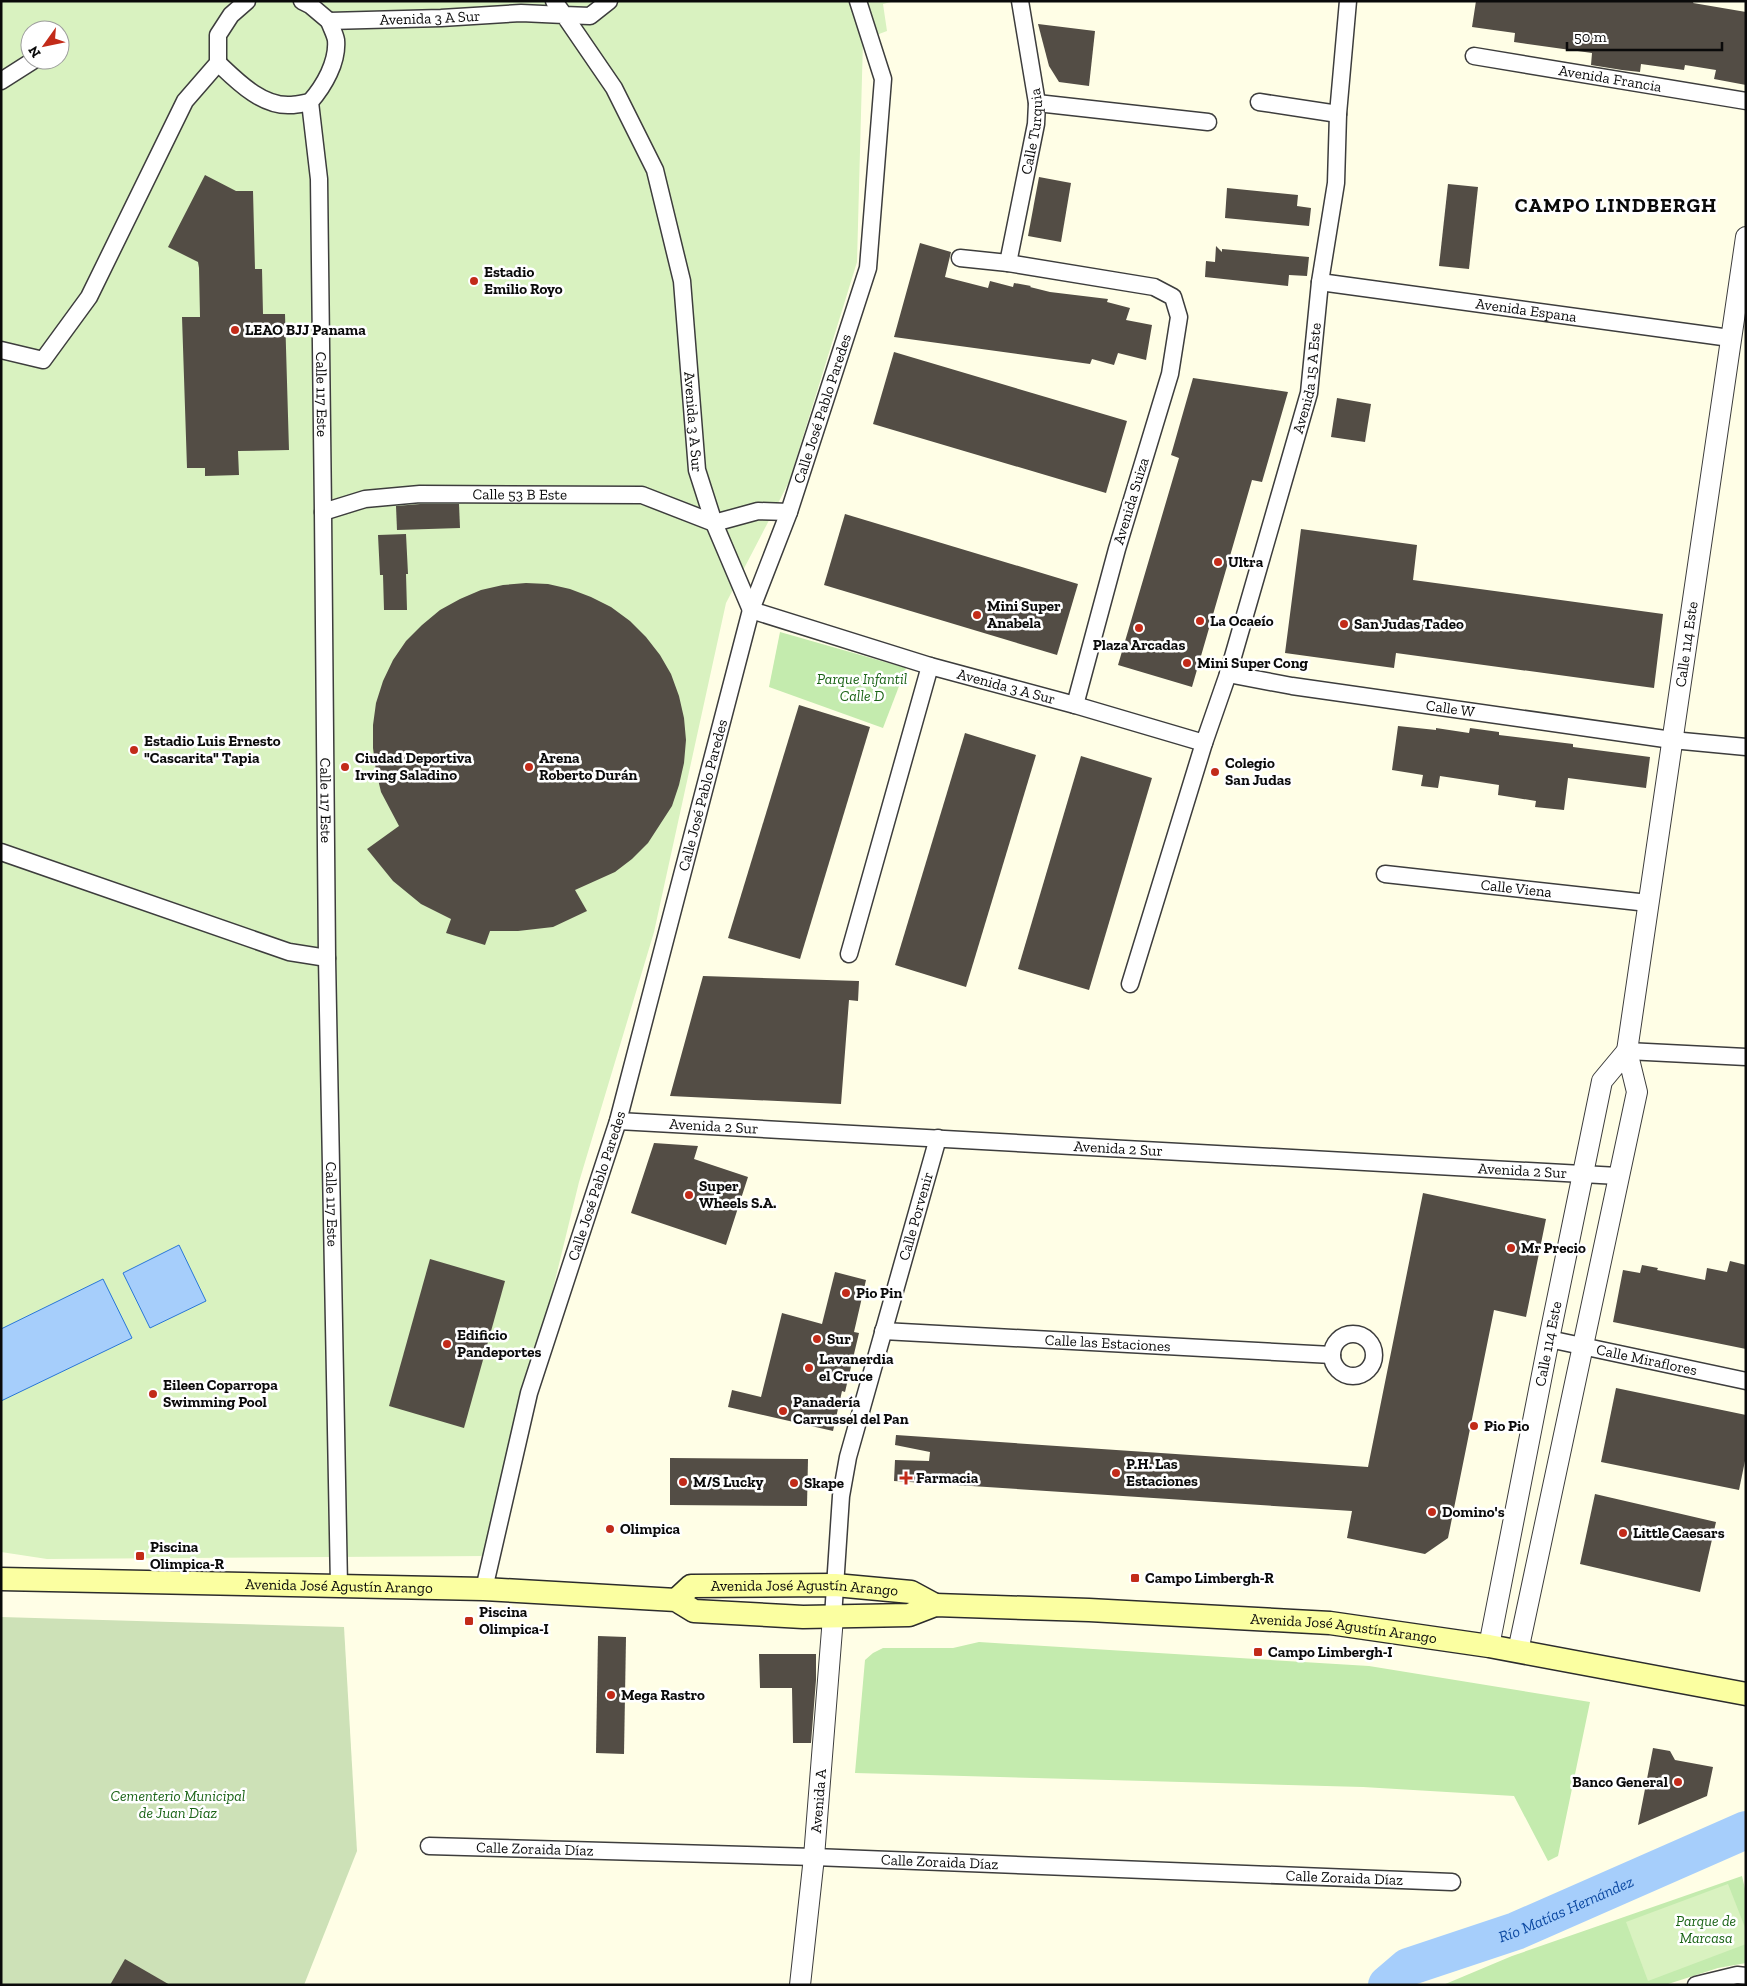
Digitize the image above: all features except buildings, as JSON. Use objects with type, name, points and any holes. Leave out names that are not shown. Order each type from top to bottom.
[{"type":"main road","name":"Avenida José Agustín Arango","points":[[1,1580],[484,1590],[676,1600],[694,1611],[833,1617],[909,1615],[935,1605],[1089,1610],[1330,1623],[1489,1646],[1746,1694]]},
{"type":"main road","name":"Avenida José Agustín Arango","points":[[676,1600],[691,1586],[835,1585],[910,1592],[935,1605]]},
{"type":"street","points":[[1,350],[43,360],[89,297],[184,101],[218,63],[218,35],[231,15],[247,1]]},
{"type":"street","points":[[218,63],[242,86],[268,100],[289,105],[310,102],[323,87],[332,65],[336,41],[330,21],[302,1]]},
{"type":"street","points":[[554,1],[564,15],[590,16],[609,1]]},
{"type":"street","name":"Calle José Pablo Paredes","points":[[484,1590],[529,1393],[618,1120],[751,610],[789,512],[868,268],[883,79],[858,1]]},
{"type":"street","name":"Calle Turquia","points":[[1008,263],[1036,124],[1037,103],[1020,1]]},
{"type":"street","name":"Avenida 15 A Este","points":[[1130,984],[1204,743],[1228,674],[1309,393],[1320,282],[1336,183],[1338,114],[1348,1]]},
{"type":"street","name":"Avenida 3 A Sur","points":[[330,21],[441,18],[520,13],[564,15],[614,88],[655,170],[682,281],[697,470],[714,523],[751,610],[930,666],[1075,705],[1204,743]]},
{"type":"street","name":"Avenida Francia","points":[[1474,56],[1746,101]]},
{"type":"street","points":[[1,81],[20,69]]},
{"type":"street","name":"Calle 117 Este","points":[[310,102],[318,180],[324,512],[326,958],[339,1586]]},
{"type":"street","points":[[1259,102],[1338,114]]},
{"type":"street","points":[[1037,103],[1208,122]]},
{"type":"street","name":"Calle 114 Este","points":[[1518,1651],[1637,1092],[1626,1051],[1746,237]]},
{"type":"street","points":[[960,258],[1008,263]]},
{"type":"street","name":"Avenida Suiza","points":[[1008,263],[1154,287],[1173,297],[1179,317],[1170,374],[1117,548],[1075,705]]},
{"type":"street","name":"Avenida Espana","points":[[1320,282],[1730,338]]},
{"type":"street","name":"Calle 53 B Este","points":[[324,512],[365,500],[420,494],[642,496],[714,523]]},
{"type":"street","points":[[714,523],[758,511],[789,512]]},
{"type":"street","points":[[849,954],[930,666]]},
{"type":"street","name":"Calle W","points":[[1228,674],[1302,687],[1672,740],[1746,748]]},
{"type":"street","points":[[1,852],[289,952],[326,958]]},
{"type":"street","name":"Calle Viena","points":[[1386,874],[1648,904]]},
{"type":"street","points":[[1626,1051],[1746,1057]]},
{"type":"street","name":"Calle 114 Este","points":[[1489,1646],[1602,1081],[1626,1051]]},
{"type":"street","name":"Avenida 2 Sur","points":[[618,1120],[1618,1176]]},
{"type":"street","name":"Calle Porvenir","points":[[833,1617],[841,1496],[848,1457],[938,1138]]},
{"type":"street","name":"Calle las Estaciones","points":[[882,1331],[1332,1355]]},
{"type":"street","name":"Calle Miraflores","points":[[1549,1339],[1746,1381]]},
{"type":"street","name":"Avenida A","points":[[800,1985],[814,1857],[833,1617]]},
{"type":"street","name":"Calle Zoraida Díaz","points":[[429,1846],[814,1857],[1452,1882]]},
{"type":"street","points":[[1696,1985],[1737,1975],[1746,1976]]},
{"type":"green space","name":"Ciudad Deportiva Irving Saladino","points":[[1,1],[895,1],[883,4],[887,31],[863,40],[857,262],[789,482],[726,603],[654,932],[579,1182],[488,1556],[47,1559],[1,1552]]},
{"type":"green space","name":"Parque Infantil Calle D","points":[[780,632],[906,668],[883,728],[769,687]]},
{"type":"green space","name":"Cementerio Municipal de Juan Díaz","points":[[1,1617],[344,1627],[357,1851],[304,1985],[1,1985]]},
{"type":"green space","points":[[979,1642],[1369,1666],[1590,1702],[1558,1856],[1548,1861],[1514,1796],[1363,1787],[855,1773],[865,1660],[883,1648],[953,1648]]},
{"type":"green space","name":"Parque de Marcasa","points":[[1742,1876],[1746,1893],[1746,1963],[1718,1968],[1665,1985],[1443,1985],[1512,1956]]},
{"type":"green space","points":[[1728,1884],[1746,1930],[1746,1944],[1648,1981],[1626,1922]]},
{"type":"water","points":[[179,1245],[206,1301],[150,1328],[123,1273]]},
{"type":"water","points":[[103,1279],[132,1338],[1,1401],[1,1329]]},
{"type":"waterway","name":"Río Matías Hernández","points":[[1387,1985],[1408,1967],[1516,1931],[1746,1830]]},
{"type":"place","name":"Estadio Emilio Royo","points":[[474,281]]},
{"type":"place","name":"LEAO BJJ Panama","points":[[235,330]]},
{"type":"place","name":"Ultra","points":[[1218,562]]},
{"type":"place","name":"Mini Super Anabela","points":[[977,615]]},
{"type":"place","name":"La Ocaeío","points":[[1200,621]]},
{"type":"place","name":"San Judas Tadeo","points":[[1344,624]]},
{"type":"place","name":"Plaza Arcadas","points":[[1139,628]]},
{"type":"place","name":"Mini Super Cong","points":[[1187,663]]},
{"type":"place","name":"Estadio Luis Ernesto \"Cascarita\" Tapia","points":[[134,750]]},
{"type":"place","name":"Ciudad Deportiva Irving Saladino","points":[[345,767]]},
{"type":"place","name":"Arena Roberto Durán","points":[[529,767]]},
{"type":"place","name":"Colegio San Judas","points":[[1215,772]]},
{"type":"place","name":"Super Wheels S.A.","points":[[689,1195]]},
{"type":"place","name":"Mr Precio","points":[[1511,1248]]},
{"type":"place","name":"Pio Pin","points":[[846,1293]]},
{"type":"place","name":"Sur","points":[[817,1339]]},
{"type":"place","name":"Edificio Pandeportes","points":[[447,1344]]},
{"type":"place","name":"Lavanerdia el Cruce","points":[[809,1368]]},
{"type":"place","name":"Eileen Coparropa Swimming Pool","points":[[153,1394]]},
{"type":"place","name":"Panadería Carrussel del Pan","points":[[783,1411]]},
{"type":"place","name":"Pio Pio","points":[[1474,1426]]},
{"type":"place","name":"P.H. Las Estaciones","points":[[1116,1473]]},
{"type":"place","name":"Farmacia","points":[[906,1478]]},
{"type":"place","name":"M/S Lucky","points":[[683,1482]]},
{"type":"place","name":"Skape","points":[[794,1483]]},
{"type":"place","name":"Domino's","points":[[1432,1512]]},
{"type":"place","name":"Olimpica","points":[[610,1529]]},
{"type":"place","name":"Little Caesars","points":[[1623,1533]]},
{"type":"place","name":"Piscina Olimpica-R","points":[[140,1556]]},
{"type":"place","name":"Campo Limbergh-R","points":[[1135,1578]]},
{"type":"place","name":"Piscina Olimpica-I","points":[[469,1621]]},
{"type":"place","name":"Campo Limbergh-I","points":[[1258,1652]]},
{"type":"place","name":"Mega Rastro","points":[[611,1695]]},
{"type":"place","name":"Banco General","points":[[1678,1782]]},
{"type":"district","name":"CAMPO LINDBERGH","points":[[1616,205]]}]
